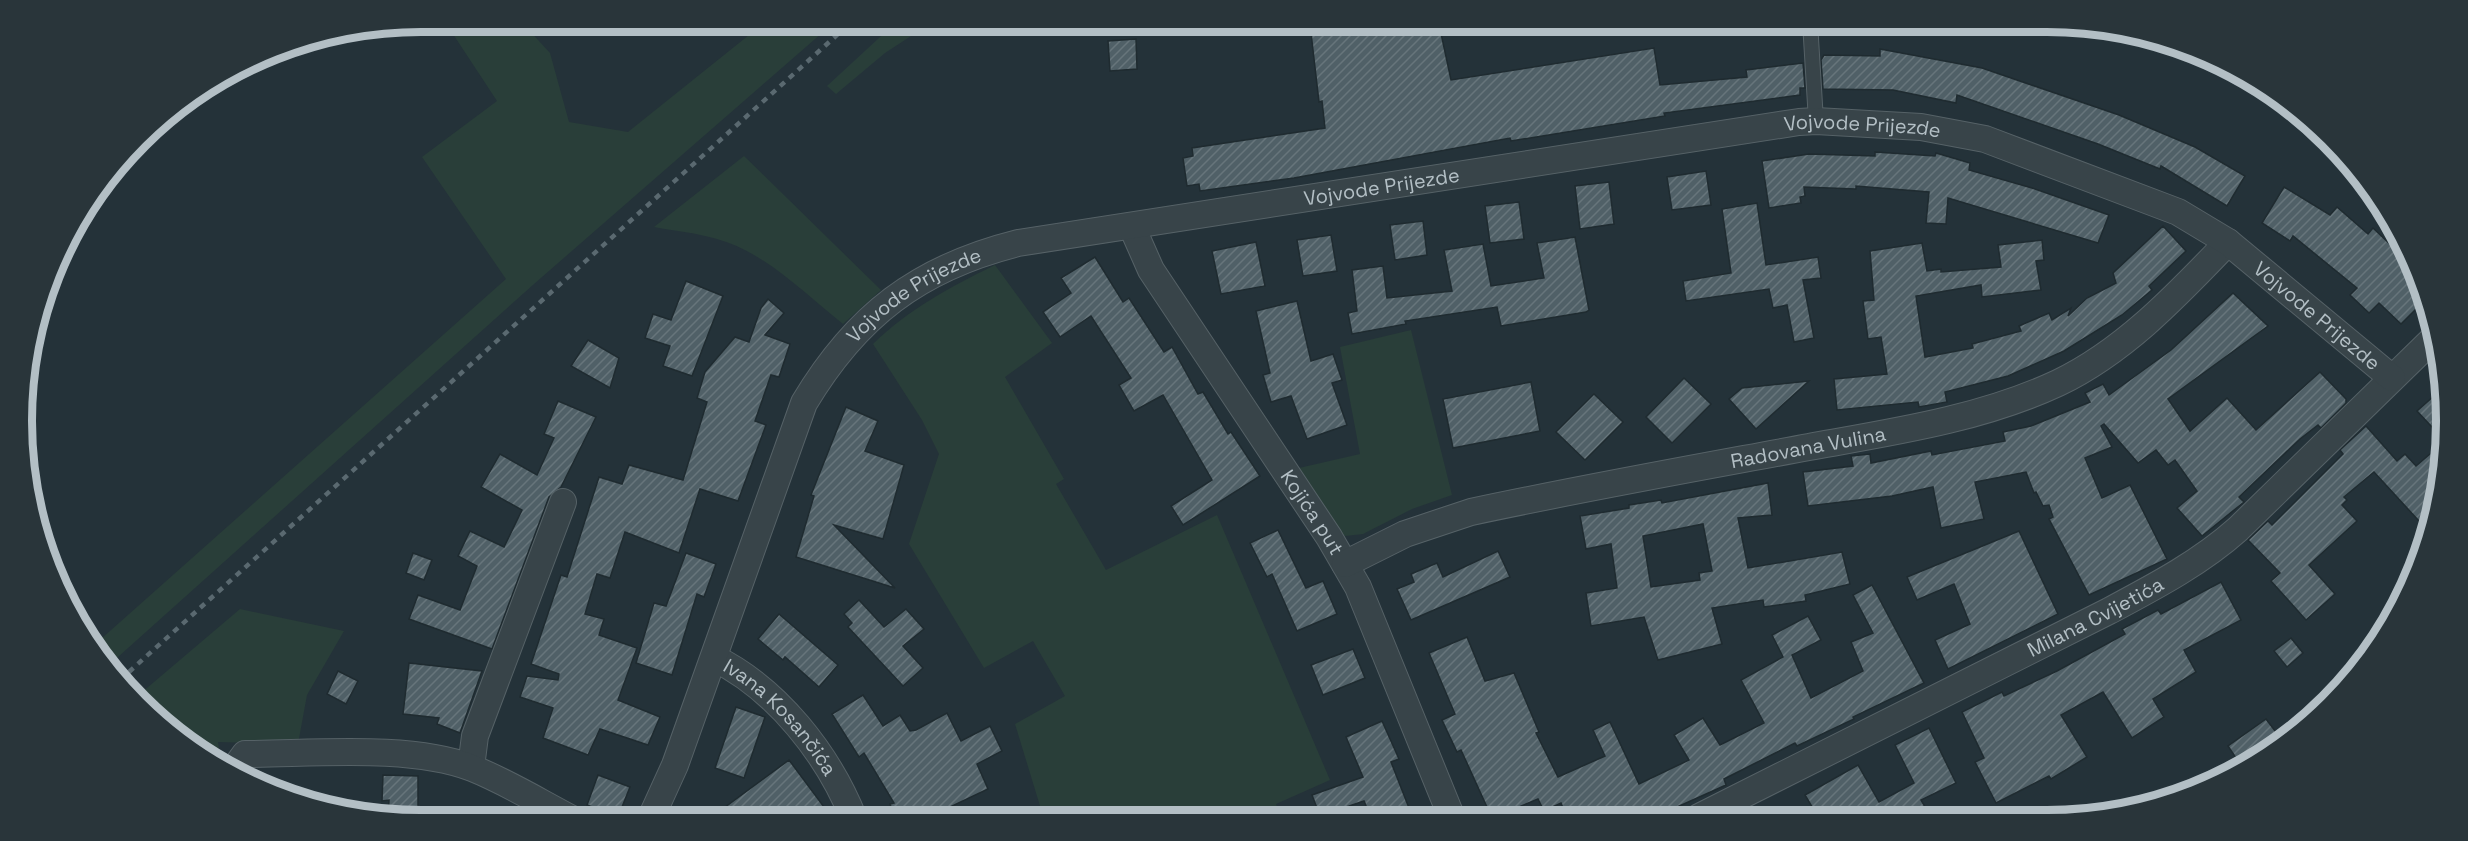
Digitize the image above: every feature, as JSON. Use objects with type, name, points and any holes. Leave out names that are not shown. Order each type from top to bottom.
[{"type":"street","name":"Vojvode Prijezde","points":[[655,810],[675,765],[804,403],[830,363],[853,334],[880,308],[910,287],[982,252],[1018,243],[1719,134],[1816,121],[1921,127],[1984,139],[2178,212],[2228,242],[2392,378]]},
{"type":"street","name":"Kojića put","points":[[1132,227],[1151,270],[1345,564],[1369,614],[1449,810]]},
{"type":"street","name":"Radovana Vulina","points":[[1345,564],[1405,534],[1472,512],[1930,425],[2031,393],[2059,382],[2124,340],[2164,306],[2228,242]]},
{"type":"street","name":"Milana Cvijetića","points":[[1713,810],[2169,578],[2222,543],[2429,343]]},
{"type":"street","points":[[471,767],[475,736],[563,502]]},
{"type":"street","name":"Ivana Kosančića","points":[[714,658],[736,668],[785,711],[832,776],[849,810]]},
{"type":"street","points":[[238,764],[245,754],[385,753],[433,759],[471,767],[555,810]]},
{"type":"lane","points":[[1811,32],[1816,121]]},
{"type":"green space","points":[[452,32],[531,32],[550,53],[569,122],[628,132],[753,32],[823,32],[534,284],[115,660],[100,640],[506,279],[422,157],[497,101]]},
{"type":"green space","points":[[886,32],[914,32],[836,94],[827,86]]},
{"type":"green space","points":[[744,156],[881,290],[843,324],[768,264],[735,245],[709,237],[654,227]]},
{"type":"green space","points":[[995,265],[1052,343],[1005,377],[1064,479],[1056,484],[1106,570],[1217,515],[1330,780],[1276,804],[1279,810],[1041,810],[1015,724],[1065,696],[1033,641],[984,668],[909,544],[939,454],[922,420],[873,344],[901,320],[962,282]]},
{"type":"green space","points":[[1411,330],[1452,495],[1412,509],[1363,534],[1345,536],[1336,527],[1299,468],[1360,454],[1340,347]]},
{"type":"green space","points":[[240,609],[344,631],[307,695],[298,744],[218,742],[220,753],[184,729],[142,692]]},
{"type":"building","points":[[1311,32],[1441,32],[1451,80],[1654,48],[1660,85],[1747,77],[1746,70],[1803,63],[1805,88],[1800,88],[1800,95],[1664,113],[1665,116],[1511,141],[1510,138],[1294,178],[1200,191],[1199,184],[1187,186],[1183,158],[1193,156],[1192,148],[1325,128],[1322,101],[1319,102]]},
{"type":"building","points":[[1136,39],[1137,69],[1110,71],[1108,41]]},
{"type":"building","points":[[1880,49],[1982,68],[2119,115],[2195,147],[2245,176],[2227,206],[2161,166],[2160,169],[2098,144],[1957,95],[1956,103],[1893,90],[1823,89],[1821,60],[1824,55],[1880,56]]},
{"type":"building","points":[[1875,152],[1935,156],[1936,153],[1970,163],[1969,170],[2032,188],[2109,215],[2098,243],[1948,198],[1946,224],[1926,223],[1929,192],[1856,186],[1856,189],[1804,187],[1805,196],[1800,197],[1801,203],[1769,208],[1762,161],[1809,154],[1875,156]]},
{"type":"building","points":[[1706,171],[1711,205],[1672,210],[1667,177]]},
{"type":"building","points":[[1609,182],[1614,224],[1580,229],[1575,186]]},
{"type":"building","points":[[2284,187],[2330,215],[2337,207],[2368,234],[2373,228],[2398,251],[2419,306],[2401,324],[2379,303],[2369,313],[2350,295],[2357,288],[2293,236],[2290,241],[2262,223]]},
{"type":"building","points":[[1519,202],[1524,239],[1490,243],[1485,206]]},
{"type":"building","points":[[1757,203],[1766,265],[1818,257],[1821,278],[1803,280],[1814,338],[1794,342],[1787,305],[1773,308],[1769,289],[1686,301],[1683,281],[1731,273],[1722,209]]},
{"type":"building","points":[[1423,221],[1427,255],[1395,260],[1390,225]]},
{"type":"building","points":[[2163,226],[2186,251],[2149,286],[2152,290],[2122,315],[2064,351],[2008,376],[1945,392],[1947,402],[1919,407],[1918,402],[1837,410],[1834,379],[1887,374],[1881,337],[1868,339],[1863,301],[1874,300],[1870,251],[1922,243],[1927,271],[1941,269],[1941,272],[2001,267],[1998,245],[2042,240],[2044,260],[2036,261],[2041,290],[1982,297],[1981,285],[1916,296],[1925,357],[1973,348],[1972,344],[2021,331],[2019,326],[2049,313],[2052,320],[2071,308],[2068,316],[2087,298],[2116,283],[2113,273]]},
{"type":"building","points":[[1331,235],[1337,271],[1303,276],[1297,240]]},
{"type":"building","points":[[1575,237],[1589,310],[1586,312],[1501,326],[1497,307],[1405,321],[1406,324],[1352,334],[1348,313],[1357,311],[1352,270],[1383,266],[1387,298],[1452,291],[1444,250],[1483,244],[1491,286],[1544,278],[1537,243]]},
{"type":"building","points":[[1256,242],[1265,286],[1221,294],[1212,251]]},
{"type":"building","points":[[1095,257],[1123,302],[1129,298],[1164,352],[1172,347],[1198,394],[1203,392],[1228,434],[1231,432],[1260,476],[1183,525],[1171,506],[1212,480],[1163,395],[1134,411],[1119,385],[1131,378],[1091,316],[1060,337],[1043,312],[1071,293],[1061,278]]},
{"type":"building","points":[[686,281],[723,296],[692,376],[663,366],[670,346],[645,338],[653,314],[671,320]]},
{"type":"building","points":[[2233,293],[2268,326],[2168,399],[2190,431],[2227,398],[2256,430],[2320,372],[2346,399],[2346,403],[2321,428],[2318,425],[2300,439],[2239,497],[2244,502],[2202,536],[2177,508],[2197,491],[2175,460],[2168,465],[2156,450],[2138,463],[2104,424],[2101,426],[2112,447],[2085,458],[2102,498],[2130,485],[2167,559],[2089,595],[2049,519],[2053,517],[2049,505],[2043,506],[2036,492],[2034,493],[2026,472],[1975,482],[1984,519],[1941,528],[1933,487],[1892,496],[1808,506],[1803,472],[1853,466],[1851,456],[1870,454],[1871,463],[1931,451],[1932,455],[2005,441],[2003,432],[2031,426],[2090,402],[2085,393],[2103,384],[2109,395],[2171,350]]},
{"type":"building","points":[[768,299],[784,313],[765,335],[790,344],[779,377],[771,375],[755,421],[766,425],[738,501],[700,489],[679,553],[625,532],[610,578],[597,574],[585,614],[604,619],[599,635],[637,648],[618,700],[660,717],[648,745],[600,729],[588,755],[543,738],[553,708],[520,697],[527,676],[558,680],[559,674],[531,664],[561,575],[567,577],[599,477],[622,484],[629,465],[683,480],[707,402],[697,398],[705,372],[735,337],[749,342],[761,308]]},
{"type":"building","points":[[1297,301],[1311,361],[1333,354],[1342,380],[1332,383],[1347,425],[1307,439],[1291,396],[1271,402],[1263,375],[1270,373],[1256,311]]},
{"type":"building","points":[[588,340],[619,358],[610,388],[571,366]]},
{"type":"building","points":[[1684,378],[1711,404],[1672,443],[1646,417]]},
{"type":"building","points":[[1809,381],[1756,429],[1729,399],[1742,388]]},
{"type":"building","points":[[1531,382],[1540,431],[1453,448],[1443,399]]},
{"type":"building","points":[[1594,394],[1623,422],[1585,460],[1556,432]]},
{"type":"building","points":[[2436,394],[2436,431],[2417,411]]},
{"type":"building","points":[[558,401],[596,417],[561,487],[549,497],[492,649],[409,619],[418,595],[460,610],[477,566],[458,556],[470,531],[504,547],[522,510],[481,487],[500,454],[537,475],[554,438],[544,434]]},
{"type":"building","points":[[846,407],[878,421],[865,451],[904,465],[883,539],[834,525],[895,588],[796,557],[814,496],[811,495]]},
{"type":"building","points":[[2366,426],[2397,461],[2405,454],[2416,466],[2436,449],[2422,524],[2374,472],[2344,497],[2347,500],[2342,505],[2357,521],[2309,565],[2335,594],[2306,620],[2271,581],[2280,573],[2248,540],[2268,521],[2272,525],[2343,454],[2340,450]]},
{"type":"building","points":[[1768,483],[1772,515],[1738,518],[1748,568],[1842,552],[1850,584],[1805,595],[1806,601],[1764,607],[1763,600],[1712,608],[1722,644],[1658,660],[1644,617],[1591,626],[1586,593],[1617,588],[1611,544],[1586,549],[1580,516],[1629,508],[1629,505],[1661,500],[1662,503]],"holes":[[[1703,524],[1712,571],[1699,573],[1700,580],[1651,587],[1643,536]]]},
{"type":"building","points":[[1278,530],[1306,588],[1323,581],[1337,614],[1297,631],[1272,574],[1267,577],[1250,543]]},
{"type":"building","points":[[2019,531],[2058,614],[1948,669],[1935,640],[1970,624],[1954,584],[1917,600],[1907,577]]},
{"type":"building","points":[[1498,551],[1510,577],[1411,620],[1397,589],[1414,582],[1411,574],[1437,563],[1443,577]]},
{"type":"building","points":[[413,553],[432,560],[424,580],[406,573]]},
{"type":"building","points":[[686,553],[716,564],[704,597],[697,594],[672,675],[636,663],[654,603],[666,606]]},
{"type":"building","points":[[2221,582],[2241,620],[2184,650],[2196,672],[2153,699],[2164,717],[2132,738],[2103,692],[2061,715],[2087,757],[2051,779],[2049,776],[1996,803],[1975,762],[1984,758],[1962,712],[2002,692],[2004,696],[2057,671],[2125,634],[2122,629],[2158,610],[2161,614]]},
{"type":"building","points":[[1872,585],[1924,683],[1797,746],[1795,743],[1724,779],[1726,785],[1671,810],[1564,810],[1561,803],[1544,810],[1538,799],[1511,810],[1488,810],[1461,750],[1457,752],[1442,720],[1455,714],[1429,653],[1467,637],[1485,681],[1514,673],[1539,732],[1536,733],[1558,777],[1605,756],[1593,730],[1610,722],[1639,784],[1689,760],[1674,735],[1703,718],[1720,745],[1764,723],[1741,680],[1783,657],[1772,635],[1808,616],[1821,640],[1792,655],[1811,698],[1863,671],[1851,642],[1873,633],[1853,595]]},
{"type":"building","points":[[859,600],[884,627],[906,609],[924,629],[903,646],[923,668],[903,686],[848,627],[852,623],[844,614]]},
{"type":"building","points":[[779,614],[838,665],[819,687],[785,657],[783,660],[758,639]]},
{"type":"building","points":[[2291,638],[2303,653],[2287,667],[2274,651]]},
{"type":"building","points":[[1353,649],[1365,678],[1323,695],[1311,665]]},
{"type":"building","points":[[409,663],[482,671],[460,733],[437,724],[439,718],[403,714]]},
{"type":"building","points":[[338,671],[358,681],[346,704],[327,694]]},
{"type":"building","points":[[863,695],[883,726],[900,715],[910,731],[916,730],[947,713],[961,741],[990,726],[1002,751],[977,764],[988,789],[944,810],[892,810],[890,804],[894,803],[864,753],[859,757],[832,714]]},
{"type":"building","points":[[736,707],[765,717],[744,778],[715,768]]},
{"type":"building","points":[[2266,719],[2277,734],[2237,760],[2228,746]]},
{"type":"building","points":[[1382,721],[1399,759],[1391,762],[1409,808],[1368,810],[1364,801],[1338,810],[1318,810],[1312,795],[1363,777],[1346,737]]},
{"type":"building","points":[[1929,728],[1956,783],[1921,800],[1927,810],[1814,810],[1805,795],[1858,765],[1879,802],[1914,783],[1895,745]]},
{"type":"building","points":[[789,760],[826,810],[721,810]]},
{"type":"building","points":[[383,775],[418,776],[418,810],[388,808],[389,800],[382,801]]},
{"type":"building","points":[[598,775],[630,787],[621,810],[600,810],[587,805]]},
{"type":"railway","points":[[126,675],[840,32]]}]
